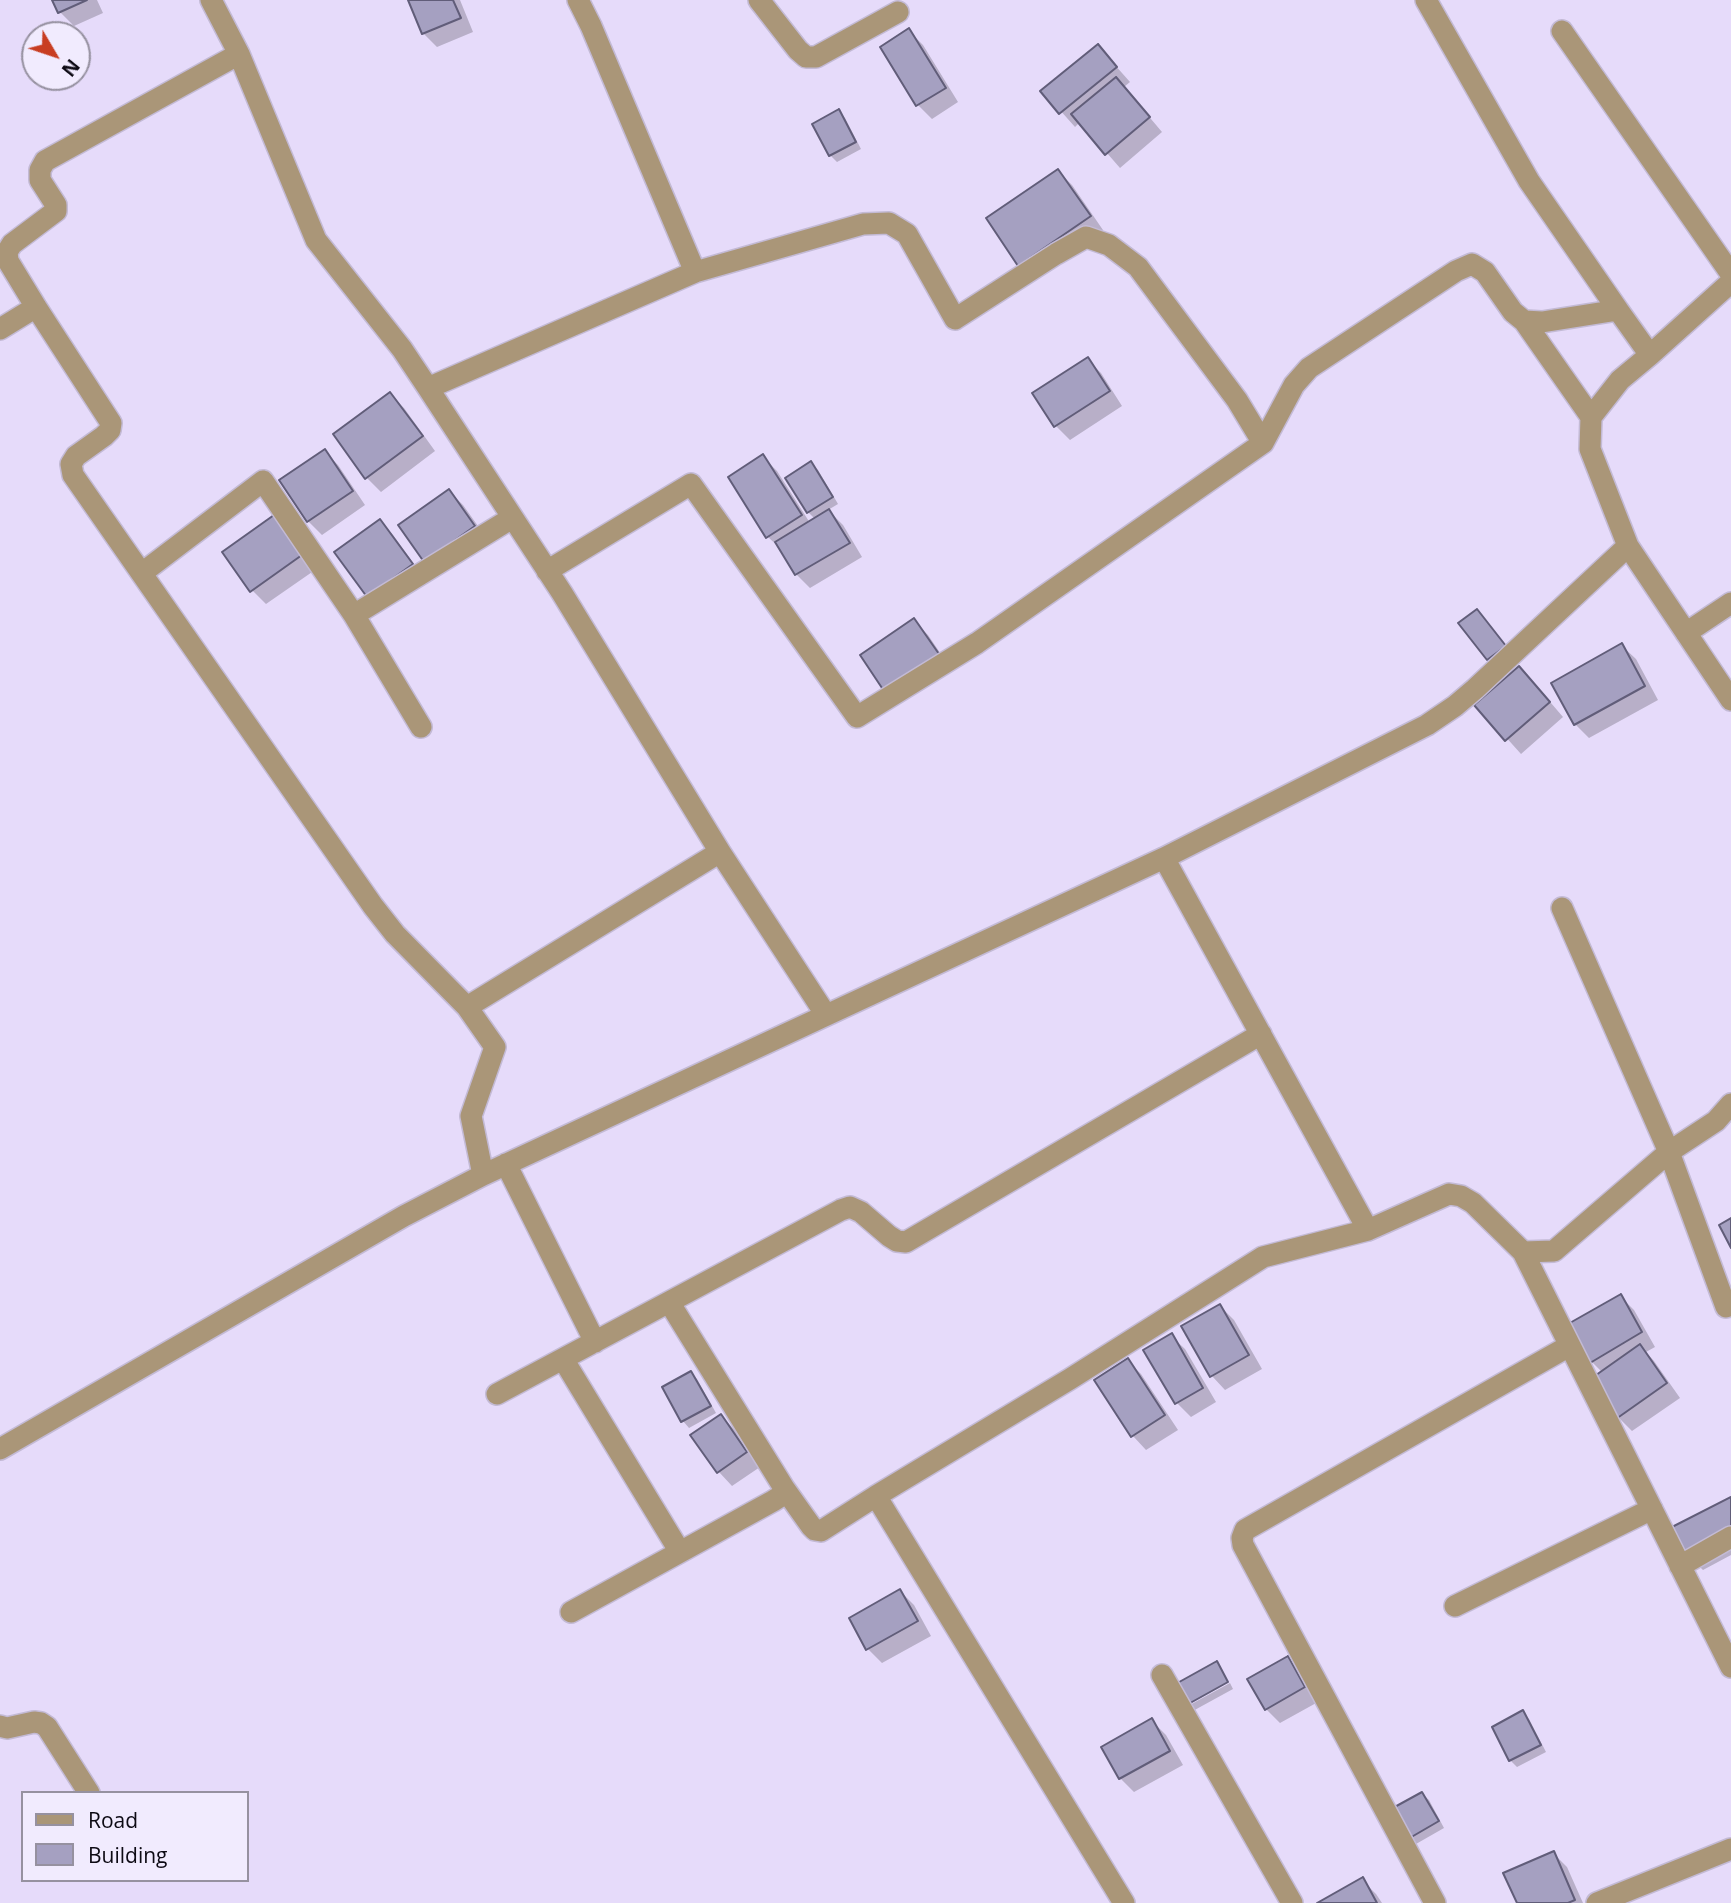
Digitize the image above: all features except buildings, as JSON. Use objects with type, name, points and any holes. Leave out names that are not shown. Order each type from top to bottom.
[{"type":"street","points":[[211,0],[239,54],[316,240],[402,349],[428,388],[547,571],[720,852],[826,1015]]},
{"type":"street","points":[[578,0],[695,272]]},
{"type":"street","points":[[759,0],[797,50],[806,57],[816,57],[898,12]]},
{"type":"street","points":[[1426,0],[1529,181],[1650,355]]},
{"type":"street","points":[[1562,31],[1731,274]]},
{"type":"street","points":[[239,54],[45,161],[40,170],[40,180],[56,205],[56,211],[12,244],[8,261],[111,423],[110,430],[104,436],[76,456],[71,464],[73,474],[395,934],[467,1007],[495,1047],[471,1116],[483,1175]]},
{"type":"street","points":[[428,388],[695,272],[863,224],[889,223],[907,234],[955,320],[1086,237],[1109,245],[1138,267],[1237,400],[1263,443]]},
{"type":"street","points":[[547,571],[691,484],[858,717],[977,642],[1263,443],[1294,385],[1309,368],[1456,271],[1472,264],[1485,272],[1513,312],[1524,321],[1591,417]]},
{"type":"street","points":[[1731,282],[1620,380],[1591,417],[1590,449],[1628,546],[1731,699]]},
{"type":"street","points":[[0,329],[36,307]]},
{"type":"street","points":[[1524,321],[1542,322],[1618,310]]},
{"type":"street","points":[[142,573],[263,481],[354,615],[421,727]]},
{"type":"street","points":[[354,615],[512,518]]},
{"type":"street","points":[[0,1449],[404,1216],[483,1175],[1164,858],[1427,725],[1475,689],[1628,546]]},
{"type":"street","points":[[1686,633],[1731,603]]},
{"type":"street","points":[[467,1007],[720,852]]},
{"type":"street","points":[[1164,858],[1368,1230]]},
{"type":"street","points":[[1562,908],[1668,1152],[1726,1307]]},
{"type":"street","points":[[497,1394],[841,1210],[850,1207],[861,1212],[888,1236],[906,1242],[1261,1034]]},
{"type":"street","points":[[1523,1252],[1554,1251],[1668,1152],[1716,1121],[1731,1104]]},
{"type":"street","points":[[506,1164],[594,1342]]},
{"type":"street","points":[[668,1302],[784,1488],[811,1526],[821,1531],[1263,1257],[1368,1230],[1449,1194],[1461,1196],[1474,1203],[1523,1252],[1731,1667]]},
{"type":"street","points":[[1435,1903],[1243,1545],[1242,1538],[1245,1530],[1569,1346]]},
{"type":"street","points":[[563,1359],[680,1552]]},
{"type":"street","points":[[571,1612],[780,1496],[784,1488]]},
{"type":"street","points":[[876,1496],[1124,1903]]},
{"type":"street","points":[[1455,1606],[1652,1509]]},
{"type":"street","points":[[1681,1566],[1731,1537]]},
{"type":"street","points":[[1162,1675],[1292,1903]]},
{"type":"street","points":[[0,1727],[34,1722],[47,1727],[88,1791]]},
{"type":"street","points":[[1597,1903],[1731,1849]]}]
